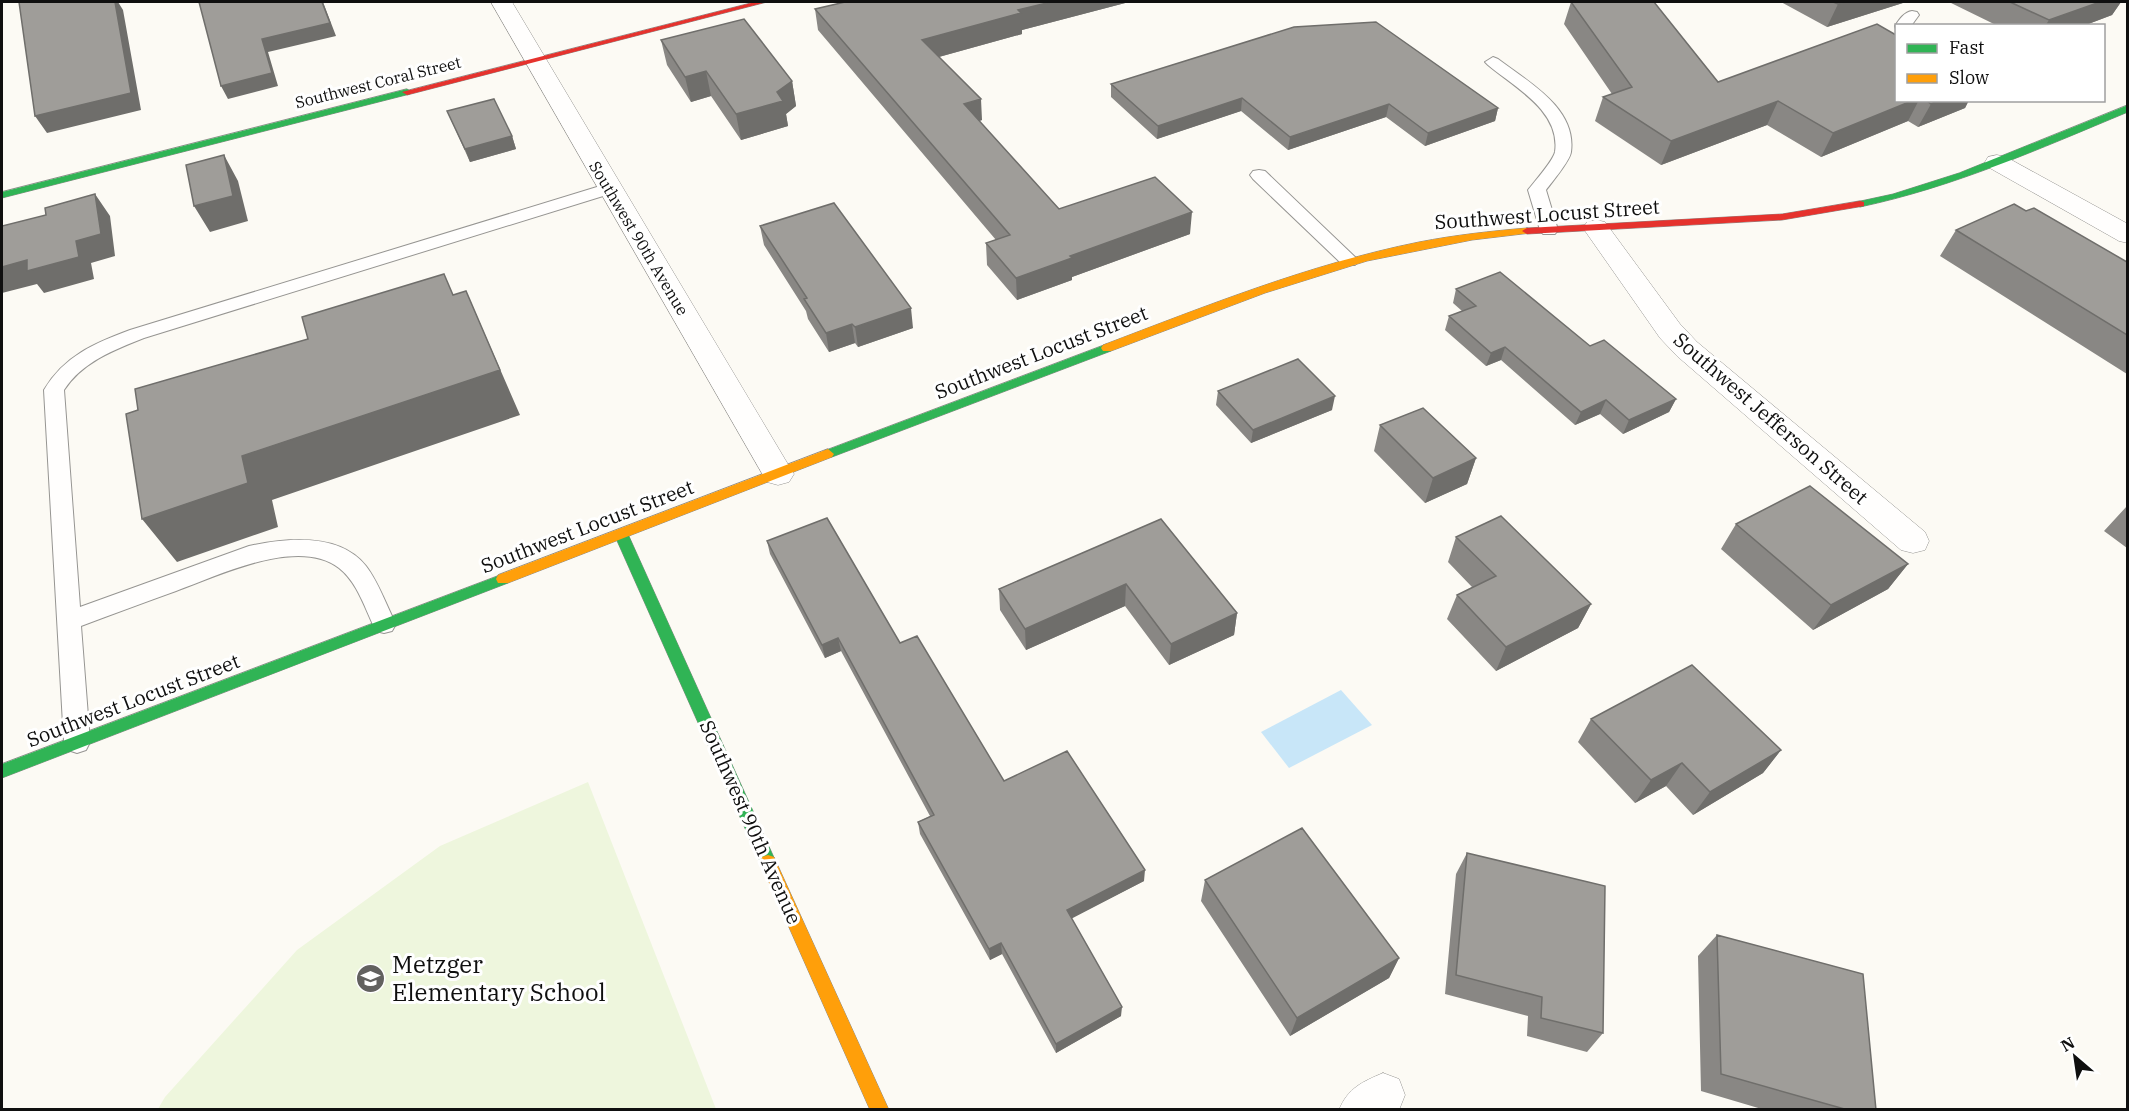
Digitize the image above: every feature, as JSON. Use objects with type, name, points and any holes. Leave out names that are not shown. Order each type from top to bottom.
[{"type":"street","name":"Southwest 90th Avenue","points":[[501,2],[778,474]]},
{"type":"street","name":"Southwest Coral Street","points":[[2,195],[764,2]]},
{"type":"street","name":"Southwest Locust Street","points":[[2,771],[1195,314],[1377,252],[1467,236],[1769,218],[1898,197],[1942,184],[2127,108]]},
{"type":"street","points":[[1997,162],[2127,235]]},
{"type":"street","name":"Southwest Jefferson Street","points":[[1596,228],[1670,331],[1688,349],[1912,541]]},
{"type":"street","name":"Southwest 90th Avenue","points":[[621,534],[880,1110]]},
{"type":"lane","points":[[1493,62],[1553,111],[1562,130],[1563,154],[1537,190],[1549,230]]},
{"type":"lane","points":[[1259,175],[1349,261]]},
{"type":"lane","points":[[77,742],[54,390],[61,376],[76,362],[103,347],[137,334],[610,188]]},
{"type":"lane","points":[[68,621],[249,555],[276,549],[314,549],[339,557],[356,570],[384,624]]},
{"type":"green space","points":[[588,782],[716,1109],[158,1109],[165,1097],[297,950],[440,846]]},
{"type":"water","points":[[1341,690],[1372,725],[1289,768],[1261,732]]},
{"type":"building","points":[[19,2],[115,2],[131,93],[35,116]]},
{"type":"building","points":[[199,2],[322,2],[330,23],[262,39],[272,73],[221,86]]},
{"type":"building","points":[[845,2],[1051,2],[1018,10],[1021,13],[922,40],[981,99],[964,104],[1059,209],[1155,177],[1192,212],[1016,278],[986,243],[1010,235],[815,9]]},
{"type":"building","points":[[1571,2],[1654,2],[1718,82],[1877,24],[1895,34],[1895,102],[1909,102],[1833,133],[1778,101],[1671,141],[1603,97],[1632,87]]},
{"type":"building","points":[[2010,2],[2100,2],[2049,20]]},
{"type":"building","points":[[744,19],[792,81],[777,92],[783,101],[736,114],[706,71],[685,77],[661,40]]},
{"type":"building","points":[[1376,22],[1498,108],[1428,133],[1389,104],[1290,137],[1242,98],[1158,126],[1111,84],[1294,27]]},
{"type":"building","points":[[494,99],[512,136],[465,149],[447,111]]},
{"type":"building","points":[[224,155],[233,196],[194,206],[186,165]]},
{"type":"building","points":[[95,194],[101,234],[76,241],[79,257],[27,271],[27,260],[2,267],[2,226],[46,215],[45,208]]},
{"type":"building","points":[[834,203],[911,308],[855,327],[852,324],[826,333],[804,299],[807,298],[760,226]]},
{"type":"building","points":[[2014,204],[2026,211],[2034,208],[2127,262],[2127,335],[1956,230]]},
{"type":"building","points":[[1500,272],[1590,346],[1604,340],[1676,399],[1629,420],[1606,400],[1581,412],[1505,347],[1491,353],[1449,316],[1476,306],[1456,289]]},
{"type":"building","points":[[444,274],[453,295],[466,291],[500,370],[242,456],[248,483],[142,519],[126,414],[138,410],[135,389],[308,339],[302,317]]},
{"type":"building","points":[[1298,359],[1335,396],[1253,430],[1218,391]]},
{"type":"building","points":[[1423,408],[1476,458],[1433,478],[1380,425]]},
{"type":"building","points":[[1810,486],[1908,564],[1831,605],[1736,524]]},
{"type":"building","points":[[1501,516],[1591,604],[1506,647],[1457,595],[1496,576],[1456,537]]},
{"type":"building","points":[[827,518],[900,643],[917,636],[1004,781],[1067,751],[1145,870],[1067,910],[1122,1007],[1056,1044],[1001,943],[989,949],[918,822],[934,815],[838,638],[822,645],[767,541]]},
{"type":"building","points":[[1161,519],[1237,613],[1171,644],[1126,584],[1025,629],[999,589]]},
{"type":"building","points":[[1692,665],[1781,750],[1710,792],[1682,763],[1651,780],[1591,719]]},
{"type":"building","points":[[1302,828],[1399,958],[1297,1018],[1205,880]]},
{"type":"building","points":[[1467,853],[1605,886],[1603,1033],[1541,1018],[1542,997],[1456,975]]},
{"type":"building","points":[[1717,935],[1863,974],[1876,1110],[1848,1110],[1721,1074]]},
{"type":"traffic: fast","points":[[2,195],[407,92]]},
{"type":"traffic: fast","points":[[1860,204],[1929,187],[1962,176],[2128,108]]},
{"type":"traffic: fast","points":[[828,454],[1107,348]]},
{"type":"traffic: fast","points":[[621,534],[768,862]]},
{"type":"traffic: fast","points":[[2,771],[503,579]]},
{"type":"traffic: slow","points":[[1107,348],[1261,290],[1365,258],[1472,236],[1527,231]]},
{"type":"traffic: slow","points":[[503,579],[828,454]]},
{"type":"traffic: slow","points":[[768,862],[880,1110]]},
{"type":"traffic: jam","points":[[407,92],[763,2]]},
{"type":"traffic: jam","points":[[1527,231],[1782,217],[1860,204]]},
{"type":"place","name":"Metzger Elementary School","points":[[371,978]]}]
